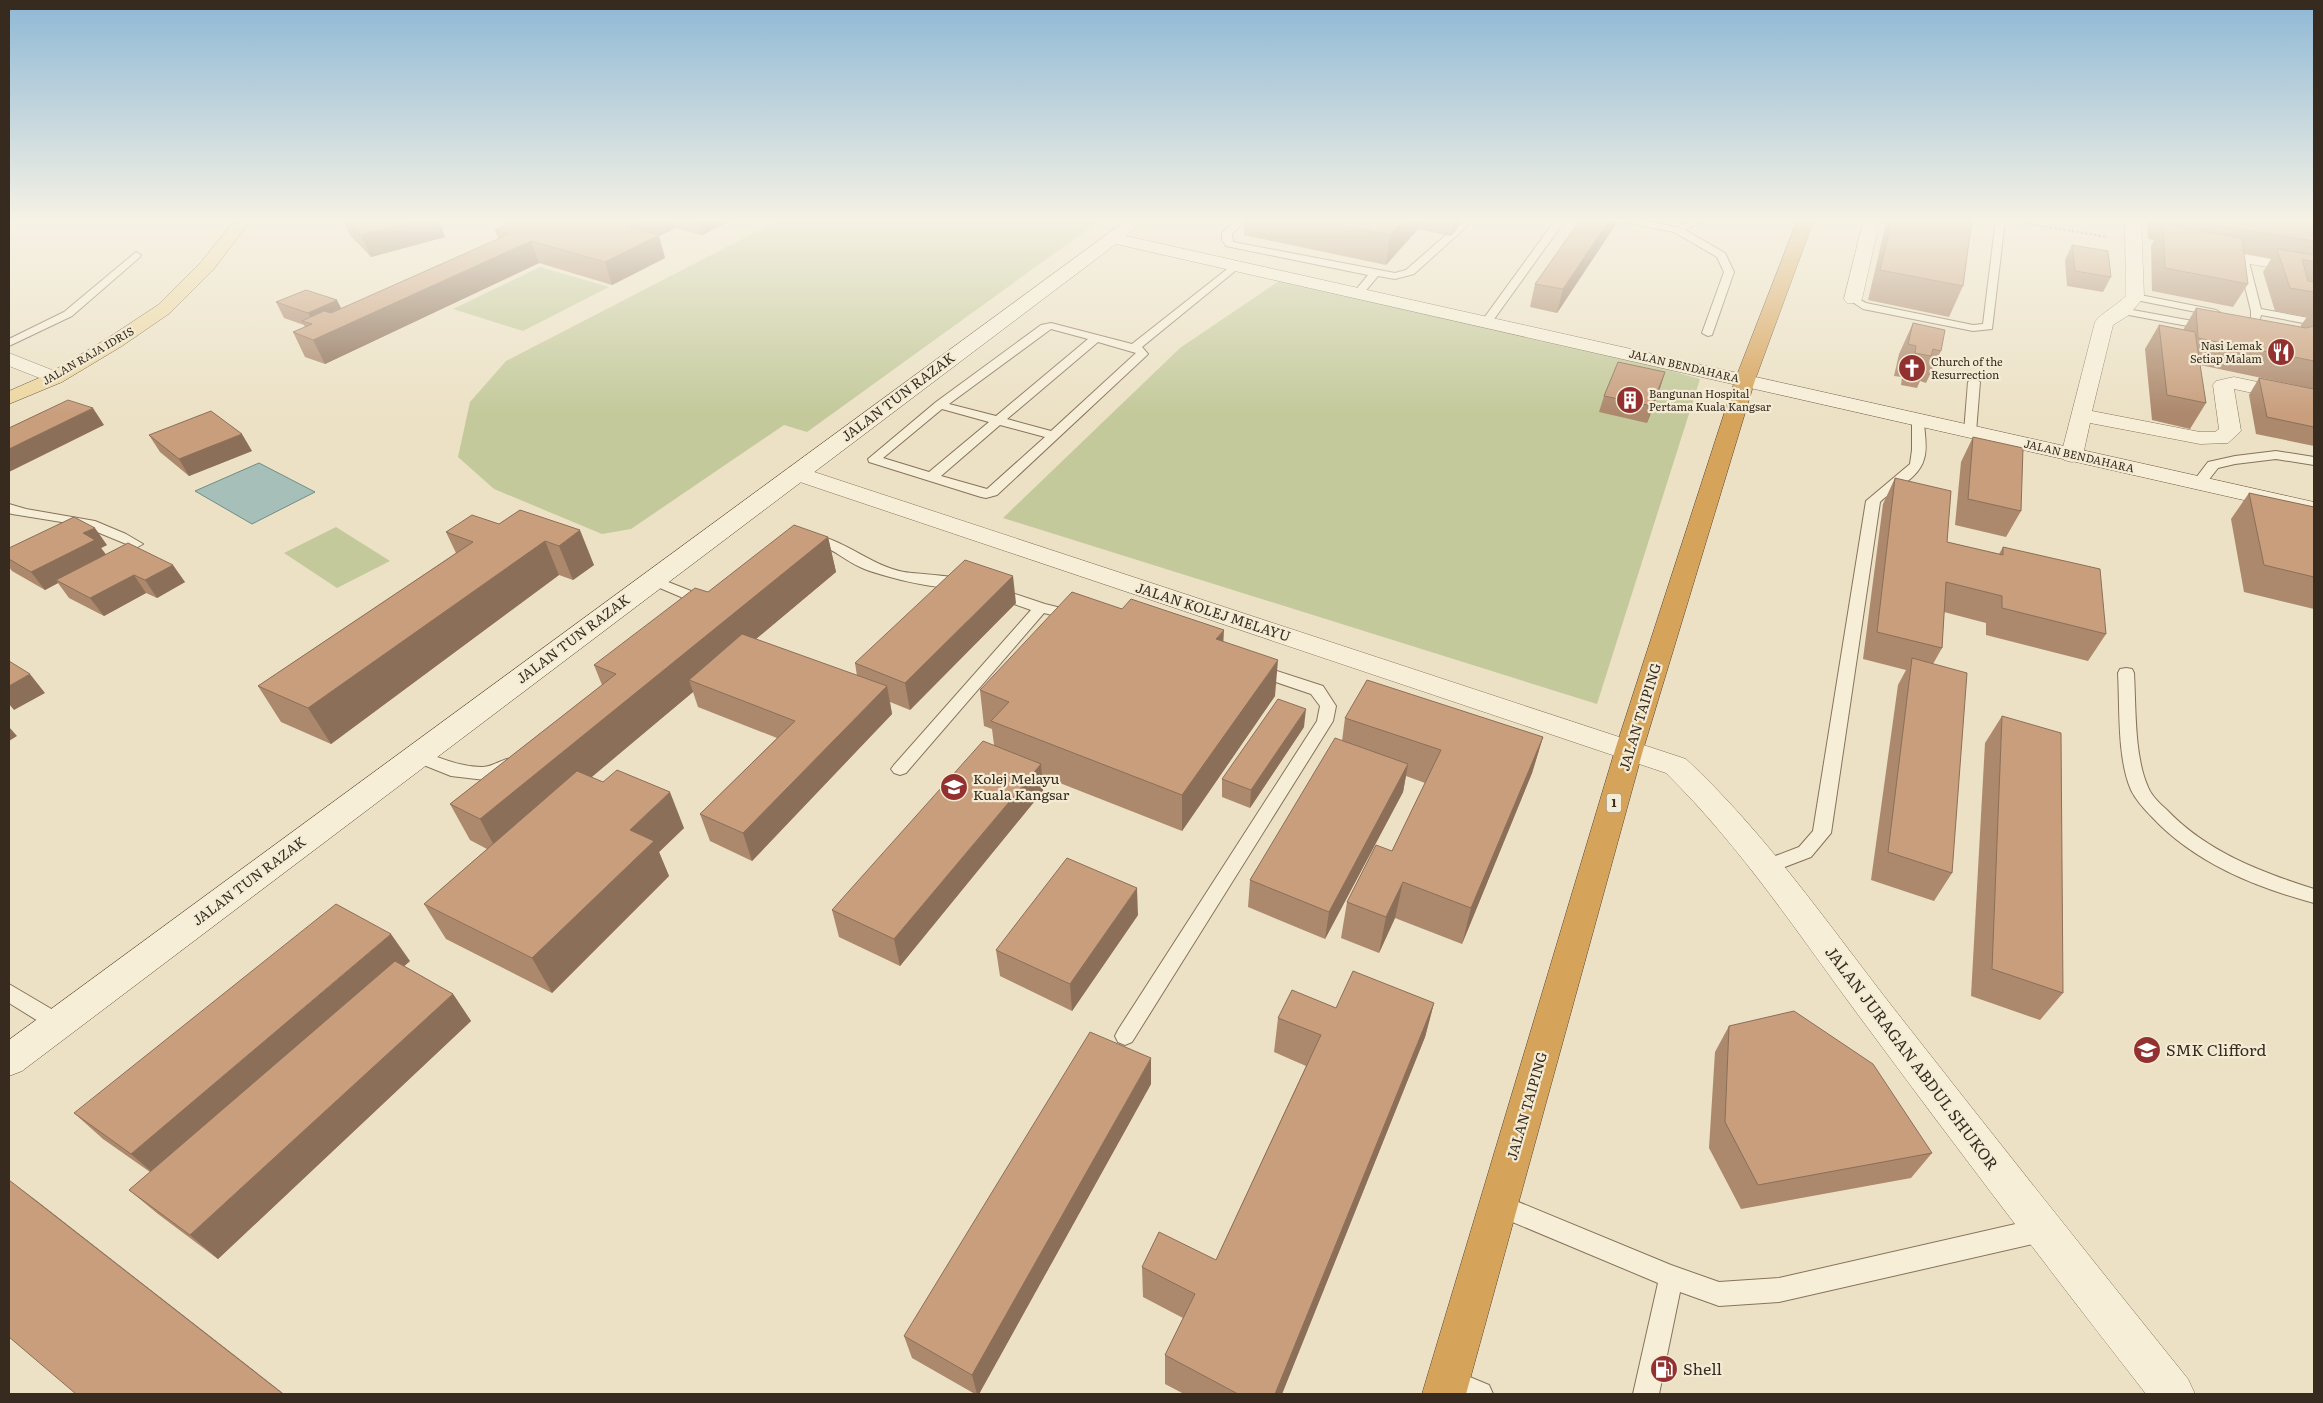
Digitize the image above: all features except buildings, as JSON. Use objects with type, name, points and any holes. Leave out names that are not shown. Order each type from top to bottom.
[{"type":"highway","name":"JALAN TAIPING","points":[[1446,1388],[1629,750],[1746,380],[1782,284]]},
{"type":"main road","name":"JALAN RAJA IDRIS","points":[[9,398],[55,378],[115,342],[164,309],[189,284]]},
{"type":"street","name":"JALAN TUN RAZAK","points":[[9,1060],[1050,284]]},
{"type":"street","name":"JALAN BENDAHARA","points":[[1325,284],[2314,509]]},
{"type":"street","points":[[1853,299],[1856,284]]},
{"type":"street","points":[[2072,455],[2104,322],[2130,298],[2131,284]]},
{"type":"street","points":[[9,359],[55,378]]},
{"type":"street","points":[[2082,414],[2200,438],[2220,438],[2230,431],[2223,385],[2234,383],[2314,400]]},
{"type":"street","name":"JALAN KOLEJ MELAYU","points":[[796,473],[1629,750]]},
{"type":"street","name":"JALAN JURAGAN ABDUL SHUKOR","points":[[1629,750],[1676,766],[1710,797],[1769,866],[1840,964],[2042,1230],[2173,1394]]},
{"type":"lane","points":[[9,343],[68,314],[102,284]]},
{"type":"lane","points":[[1134,348],[1212,284]]},
{"type":"lane","points":[[1359,292],[1366,284]]},
{"type":"lane","points":[[1488,320],[1514,284]]},
{"type":"lane","points":[[1708,333],[1724,284]]},
{"type":"lane","points":[[1853,299],[1863,306],[1973,328],[1988,326],[1991,284]]},
{"type":"lane","points":[[2247,284],[2252,317],[2268,327]]},
{"type":"lane","points":[[2130,298],[2227,316]]},
{"type":"lane","points":[[2130,298],[2216,328]]},
{"type":"lane","points":[[2252,317],[2314,322]]},
{"type":"lane","points":[[1051,326],[1134,348],[1142,352],[1142,354],[990,493],[874,459],[940,405],[1045,327],[1051,326]]},
{"type":"lane","points":[[931,477],[1096,338]]},
{"type":"lane","points":[[1970,432],[1974,382]]},
{"type":"lane","points":[[940,405],[1053,435]]},
{"type":"lane","points":[[1769,866],[1805,852],[1822,833],[1872,501],[1881,492],[1914,469],[1918,460],[1918,420]]},
{"type":"lane","points":[[2199,483],[2213,465],[2235,460],[2276,455],[2314,461]]},
{"type":"lane","points":[[9,508],[37,516],[74,520],[100,527],[136,544]]},
{"type":"lane","points":[[797,549],[811,540],[820,538],[866,565],[914,580],[968,583],[1042,608],[1089,618]]},
{"type":"lane","points":[[653,580],[686,594],[704,617]]},
{"type":"lane","points":[[900,769],[1042,608]]},
{"type":"lane","points":[[1125,1036],[1325,721],[1328,706],[1317,690],[1244,665]]},
{"type":"lane","points":[[2126,673],[2134,766],[2140,790],[2155,809],[2171,827],[2202,850],[2268,882],[2314,896]]},
{"type":"lane","points":[[417,756],[451,770],[485,774],[524,759]]},
{"type":"lane","points":[[9,993],[58,1023]]},
{"type":"lane","points":[[1499,1205],[1671,1277],[1720,1294],[1779,1290],[2042,1230]]},
{"type":"lane","points":[[1646,1394],[1671,1277]]},
{"type":"lane","points":[[1446,1388],[1480,1394]]},
{"type":"green space","points":[[504,284],[600,284],[609,287],[523,331],[453,309]]},
{"type":"green space","points":[[654,284],[1011,284],[807,432],[784,425],[631,529],[602,534],[494,489],[458,457],[470,402],[506,361]]},
{"type":"green space","points":[[1274,284],[1295,284],[1598,350],[1700,379],[1597,704],[1003,518],[1180,348]]},
{"type":"green space","points":[[336,527],[390,561],[337,588],[284,553]]},
{"type":"water","points":[[259,463],[315,492],[252,524],[195,491]]},
{"type":"place","name":"Nasi Lemak Setiap Malam","points":[[2281,352]]},
{"type":"place","name":"Church of the Resurrection","points":[[1912,368]]},
{"type":"place","name":"Bangunan Hospital Pertama Kuala Kangsar","points":[[1630,400]]},
{"type":"place","name":"Kolej Melayu Kuala Kangsar","points":[[954,787]]},
{"type":"place","name":"SMK Clifford","points":[[2147,1050]]},
{"type":"place","name":"Shell","points":[[1664,1369]]}]
